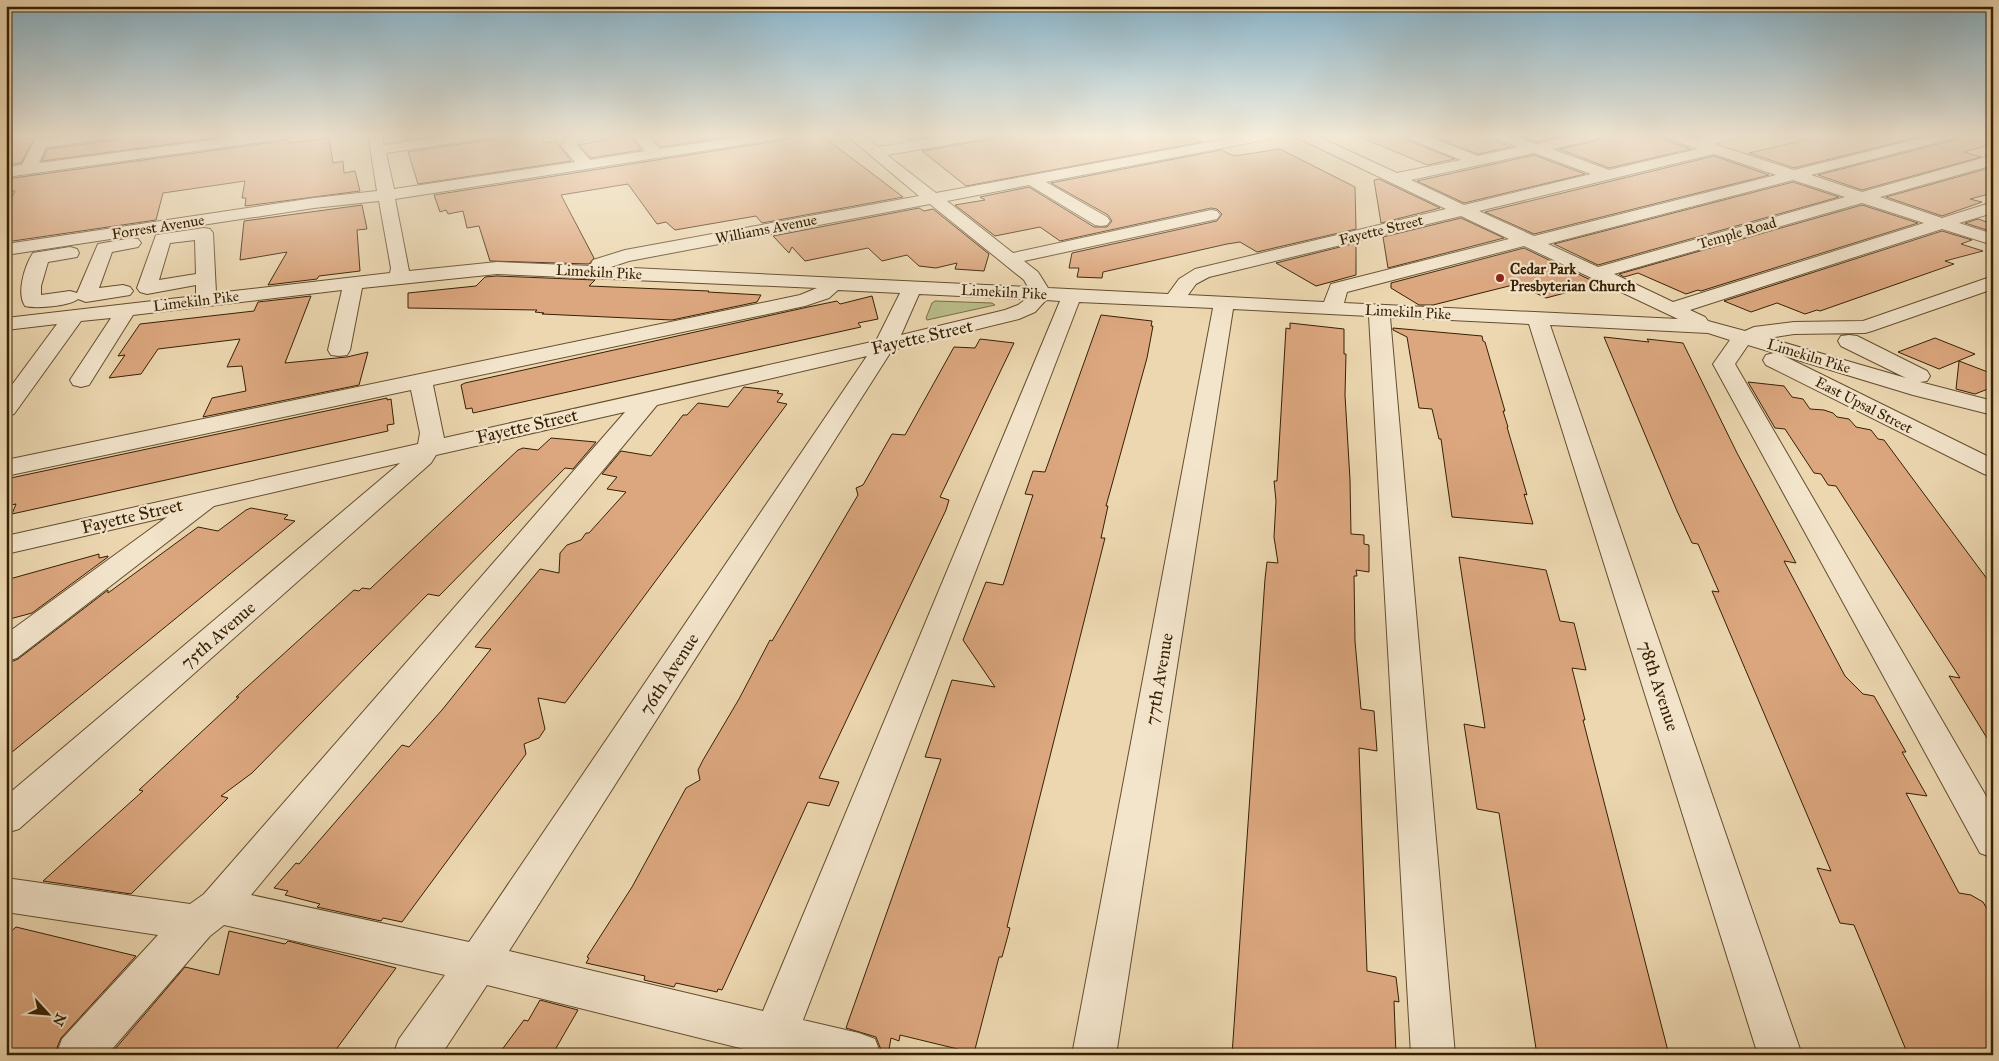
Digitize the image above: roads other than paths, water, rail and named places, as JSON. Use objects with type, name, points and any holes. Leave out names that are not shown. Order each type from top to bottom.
[{"type":"street","points":[[384,184],[400,268],[398,278]]},
{"type":"street","name":"Forrest Avenue","points":[[6,250],[314,203],[386,195],[460,184]]},
{"type":"street","points":[[915,184],[1031,276],[1038,286],[1040,294]]},
{"type":"street","name":"Williams Avenue","points":[[585,271],[625,256],[1011,184]]},
{"type":"street","points":[[1036,184],[1101,221]]},
{"type":"street","name":"East Upsal Street","points":[[1409,184],[1710,327],[1746,337],[1884,415],[1988,470]]},
{"type":"street","name":"Fayette Street","points":[[1176,300],[1180,289],[1186,282],[1202,273],[1573,184]]},
{"type":"street","points":[[1332,308],[1338,288],[1755,184]]},
{"type":"street","points":[[1821,184],[1993,240]]},
{"type":"street","name":"Temple Road","points":[[1596,273],[1910,184]]},
{"type":"street","points":[[1671,309],[1993,207]]},
{"type":"street","points":[[1009,259],[1211,215]]},
{"type":"street","points":[[204,278],[147,288],[32,302],[31,286],[40,258],[204,233],[206,300]]},
{"type":"street","points":[[147,288],[162,239]]},
{"type":"street","points":[[86,296],[104,248]]},
{"type":"street","name":"Limekiln Pike","points":[[6,324],[490,268],[585,271],[1710,327],[1927,391],[1985,404]]},
{"type":"street","points":[[1993,282],[1832,343],[1746,337],[1724,364],[1993,842]]},
{"type":"street","points":[[339,350],[353,283]]},
{"type":"street","points":[[6,468],[805,300],[822,294],[834,283]]},
{"type":"street","name":"76th Avenue","points":[[416,1055],[884,346],[893,331],[912,287]]},
{"type":"street","name":"Fayette Street","points":[[6,545],[884,346],[1012,315],[1030,307],[1040,294]]},
{"type":"street","points":[[775,1035],[1072,295]]},
{"type":"street","name":"77th Avenue","points":[[1094,1055],[1224,303]]},
{"type":"street","points":[[81,380],[126,310]]},
{"type":"street","points":[[1378,310],[1434,1055]]},
{"type":"street","points":[[6,409],[74,316]]},
{"type":"street","name":"78th Avenue","points":[[1537,318],[1780,1055]]},
{"type":"street","points":[[1857,334],[1985,404]]},
{"type":"street","points":[[421,382],[432,433],[432,441],[428,450]]},
{"type":"street","points":[[1884,415],[1927,391]]},
{"type":"street","points":[[78,1055],[207,915],[650,398]]},
{"type":"street","name":"75th Avenue","points":[[6,818],[400,478],[428,450]]},
{"type":"street","points":[[10,646],[209,499]]},
{"type":"street","points":[[6,895],[207,915],[478,963],[859,1055]]},
{"type":"place","name":"Cedar Park Presbyterian Church","points":[[1500,278]]}]
